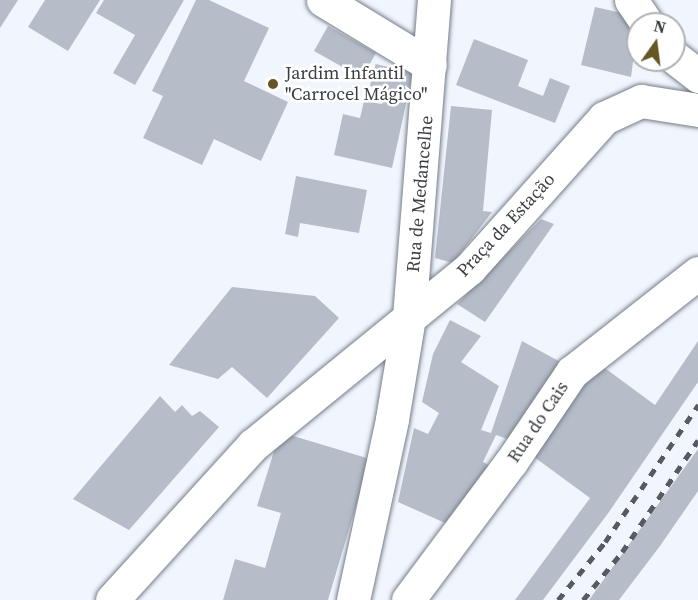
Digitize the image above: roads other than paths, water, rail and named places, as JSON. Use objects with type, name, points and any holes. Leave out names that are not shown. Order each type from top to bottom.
[{"type":"street","points":[[323,0],[430,65]]},
{"type":"street","name":"Rua de Medancelhe","points":[[409,317],[435,0]]},
{"type":"street","points":[[686,66],[698,76]]},
{"type":"street","name":"Praça da Estação","points":[[112,600],[253,445],[469,269],[604,118],[641,101],[698,110]]},
{"type":"street","name":"Rua do Cais","points":[[408,600],[511,462],[572,372],[698,273]]},
{"type":"street","points":[[353,600],[392,419],[409,317]]},
{"type":"railway","points":[[558,600],[605,542],[698,405]]},
{"type":"railway","points":[[583,600],[622,552],[698,440]]},
{"type":"place","name":"Jardim Infantil \"Carrocel Mágico\"","points":[[273,84]]}]
